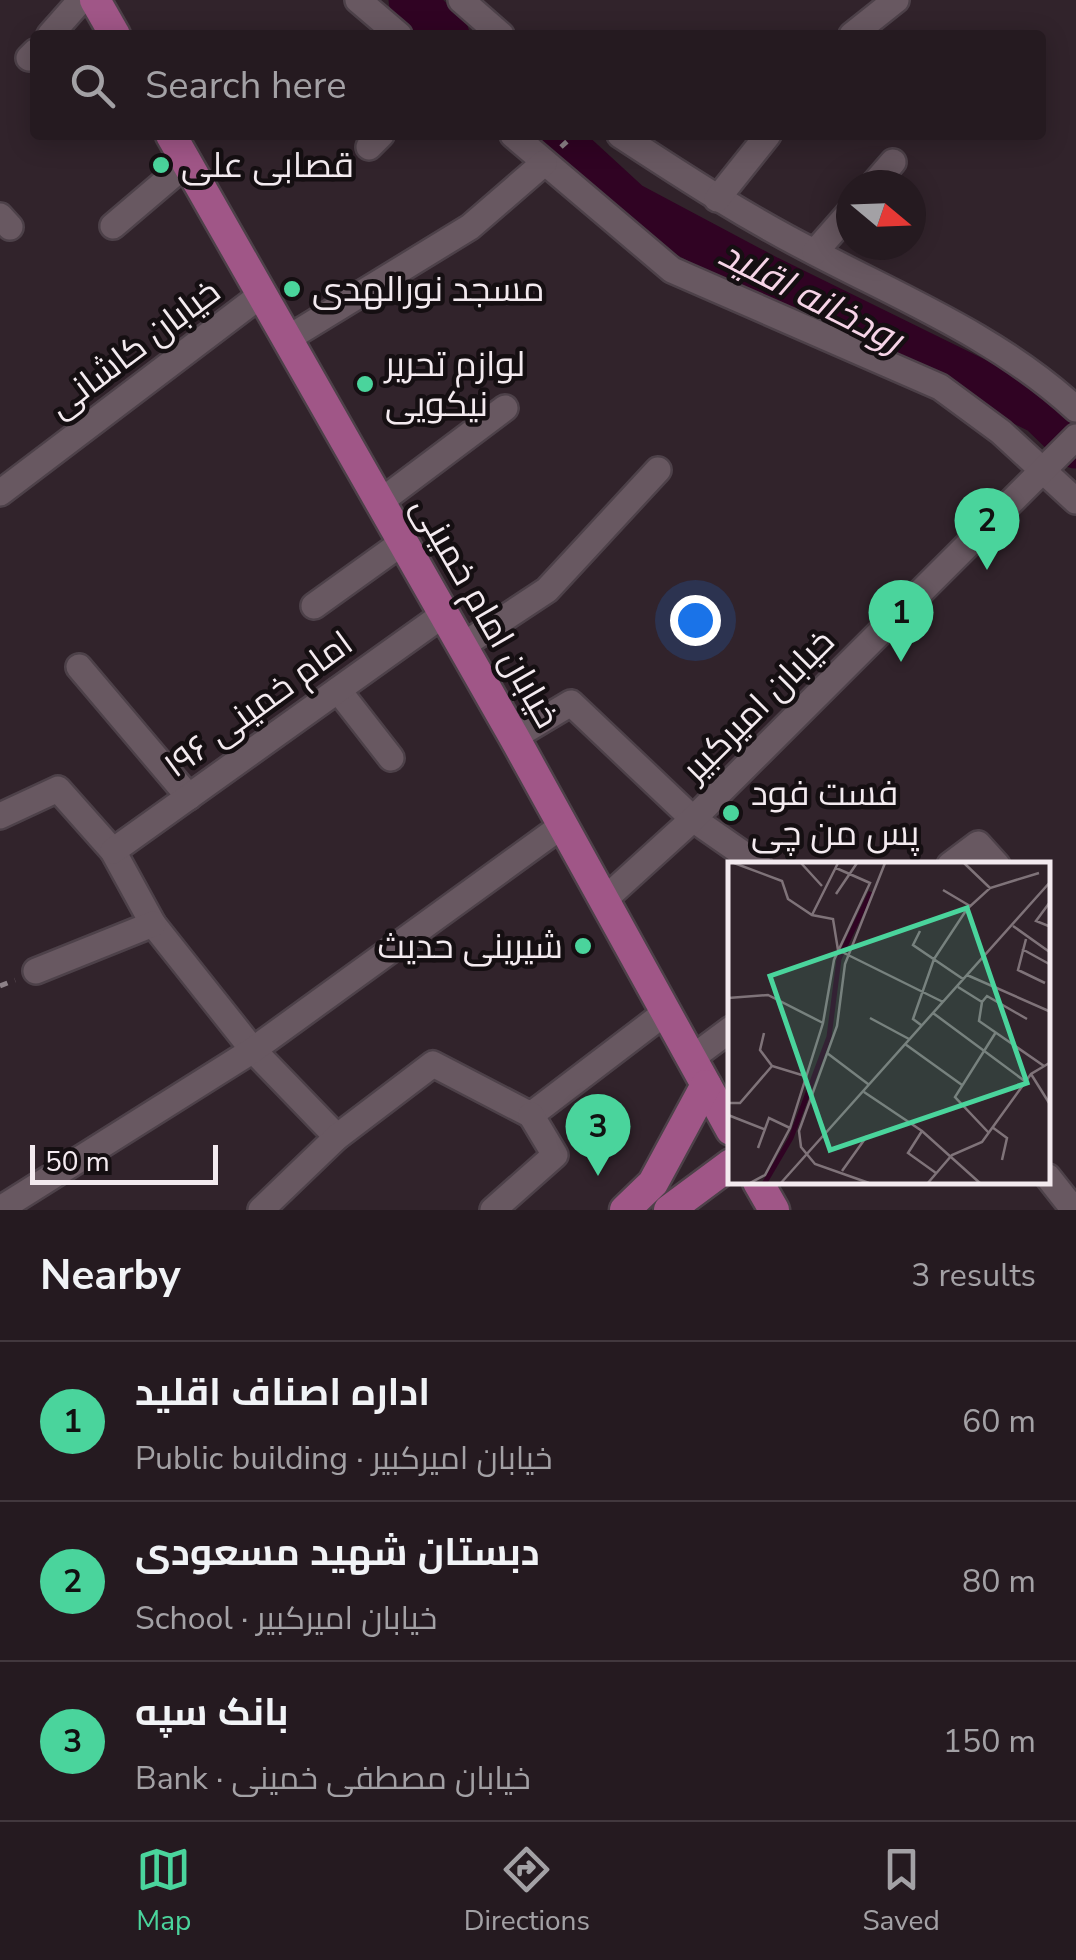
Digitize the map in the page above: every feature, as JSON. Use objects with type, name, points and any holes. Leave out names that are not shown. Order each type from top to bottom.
[{"type":"main road","points":[[95,0],[112,30]]},
{"type":"main road","name":"خیابان امام خمینی","points":[[174,140],[514,737],[728,1125]]},
{"type":"main road","points":[[665,1200],[706,1085]]},
{"type":"main road","points":[[625,1210],[665,1200],[728,1166]]},
{"type":"main road","points":[[760,1185],[774,1210]]},
{"type":"street","points":[[54,30],[81,0]]},
{"type":"street","points":[[358,0],[393,30]]},
{"type":"street","points":[[461,0],[494,30]]},
{"type":"street","points":[[858,30],[896,0]]},
{"type":"street","points":[[519,140],[672,270],[940,387],[1044,467],[1076,501]]},
{"type":"street","points":[[628,140],[717,199],[959,324],[1043,378],[1076,409]]},
{"type":"street","points":[[717,199],[764,140]]},
{"type":"street","points":[[886,170],[893,162]]},
{"type":"street","points":[[113,226],[187,163]]},
{"type":"street","points":[[287,339],[470,227],[544,163]]},
{"type":"street","points":[[815,252],[836,228]]},
{"type":"street","name":"خیابان کاشانی","points":[[0,493],[262,295]]},
{"type":"street","points":[[380,502],[504,408]]},
{"type":"street","name":"خیابان امیرکبیر","points":[[604,900],[693,820],[1076,436]]},
{"type":"street","points":[[462,646],[547,590],[658,470]]},
{"type":"street","points":[[314,606],[402,542]]},
{"type":"street","name":"امام خمینی ۱۹۶","points":[[113,851],[444,614]]},
{"type":"street","points":[[79,667],[188,797]]},
{"type":"street","points":[[338,690],[391,758]]},
{"type":"street","points":[[514,737],[570,703],[693,820],[756,862]]},
{"type":"street","points":[[0,816],[58,789],[113,851],[154,924],[253,1050],[337,1138]]},
{"type":"street","points":[[4,1205],[253,1050],[562,825]]},
{"type":"street","points":[[954,862],[978,844],[994,862]]},
{"type":"street","points":[[36,972],[154,924]]},
{"type":"street","points":[[531,1115],[666,1012]]},
{"type":"street","points":[[692,1058],[728,1030]]},
{"type":"street","points":[[262,1210],[337,1138],[433,1064],[531,1115],[555,1155],[493,1210]]},
{"type":"street","points":[[1051,1181],[1074,1210]]},
{"type":"waterway","name":"رودخانه اقلید","points":[[411,0],[442,30]]},
{"type":"waterway","name":"رودخانه اقلید","points":[[559,140],[629,204],[768,278],[1041,412],[1076,446]]},
{"type":"place","name":"قصابی علی","points":[[161,165]]},
{"type":"place","name":"مسجد نورالهدی","points":[[292,289]]},
{"type":"place","name":"لوازم تحریر نیکویی","points":[[365,384]]},
{"type":"place","name":"دبستان شهید مسعودی","points":[[987,570]]},
{"type":"place","name":"اداره اصناف اقلید","points":[[901,662]]},
{"type":"place","name":"فست فود پس من چی","points":[[731,813]]},
{"type":"place","name":"شیرینی حدیث","points":[[583,946]]},
{"type":"place","name":"بانک سپه","points":[[598,1176]]}]
